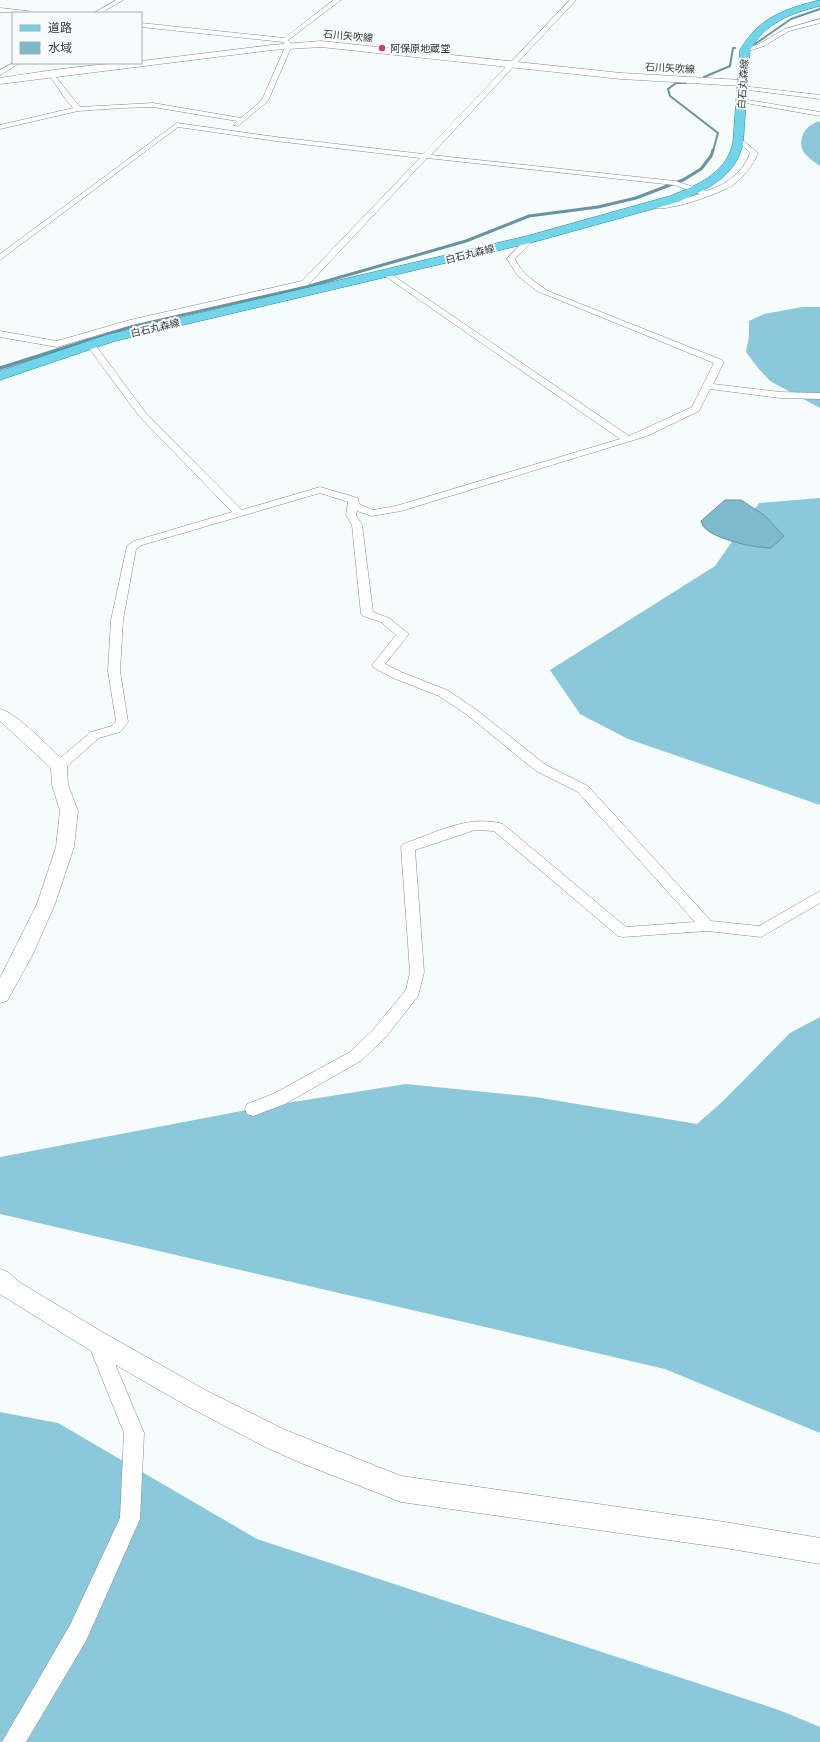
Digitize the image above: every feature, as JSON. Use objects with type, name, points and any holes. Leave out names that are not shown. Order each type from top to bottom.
[{"type":"main road","name":"白石丸森線","points":[[0,376],[90,344],[530,239],[652,206],[695,190],[718,176],[730,164],[737,149],[745,50],[754,33],[768,23],[796,10],[820,3]]},
{"type":"main road","name":"石川矢吹線","points":[[142,63],[238,53],[287,42],[336,45],[621,76],[742,85]]},
{"type":"main road","name":"石川矢吹線","points":[[0,81],[51,73],[135,64]]},
{"type":"street","points":[[99,12],[120,0]]},
{"type":"street","points":[[229,131],[265,102],[287,42],[338,0]]},
{"type":"street","points":[[0,334],[58,344],[130,323],[305,283],[573,0]]},
{"type":"street","points":[[0,10],[19,12]]},
{"type":"street","points":[[745,50],[759,48],[783,32],[798,26],[820,22]]},
{"type":"street","points":[[142,25],[287,42]]},
{"type":"street","points":[[0,73],[15,64]]},
{"type":"street","points":[[51,73],[66,96],[78,109]]},
{"type":"street","points":[[742,85],[820,97]]},
{"type":"street","points":[[742,101],[820,114]]},
{"type":"street","points":[[0,127],[78,109],[153,105],[243,120]]},
{"type":"street","points":[[0,258],[177,125],[424,156],[677,184],[708,194]]},
{"type":"street","points":[[652,206],[665,206],[708,194],[730,184],[752,160],[754,153],[744,143],[738,143]]},
{"type":"street","points":[[354,500],[354,506],[372,513],[397,509],[644,434],[696,409],[719,362],[545,292],[524,279],[515,270],[511,259],[530,239]]},
{"type":"street","points":[[388,274],[627,439]]},
{"type":"street","points":[[90,344],[142,414],[239,513]]},
{"type":"street","points":[[707,386],[780,395],[820,396]]},
{"type":"street","points":[[59,766],[95,735],[116,729],[122,722],[114,671],[117,620],[131,548],[138,543],[320,490],[354,500]]},
{"type":"street","points":[[354,500],[351,515],[357,525],[367,614],[385,620],[403,634],[378,665],[397,675],[443,693],[470,711],[542,768],[583,790],[707,926]]},
{"type":"street","points":[[0,714],[13,723],[59,766],[60,785],[69,811],[65,847],[46,904],[22,956],[0,996]]},
{"type":"street","points":[[253,1109],[279,1099],[356,1056],[379,1034],[413,992],[417,972],[408,847],[474,825],[498,827],[623,932],[707,926],[761,932],[820,896]]},
{"type":"street","points":[[4,1286],[96,1341],[198,1399],[274,1438],[401,1489],[725,1535],[820,1551]]},
{"type":"street","points":[[13,1742],[78,1633],[130,1519],[134,1433],[96,1341]]},
{"type":"shaded area","points":[[820,121],[820,166],[804,153],[801,146],[801,141],[807,128]]},
{"type":"shaded area","points":[[802,307],[820,307],[820,408],[770,381],[746,352],[749,336],[749,321],[764,314]]},
{"type":"shaded area","points":[[820,498],[820,805],[628,739],[580,714],[550,670],[715,566],[759,503]]},
{"type":"shaded area","points":[[820,1017],[820,1433],[665,1369],[0,1214],[0,1157],[268,1106],[406,1084],[535,1097],[697,1124],[721,1103],[790,1033]]},
{"type":"shaded area","points":[[0,1412],[58,1423],[257,1539],[779,1710],[820,1727],[820,1742],[0,1742]]},
{"type":"water","points":[[725,500],[741,500],[764,515],[784,536],[771,548],[737,543],[712,533],[702,525],[701,521]]},
{"type":"waterway","points":[[755,44],[791,19],[820,9]]},
{"type":"waterway","points":[[704,77],[730,66],[733,48],[735,48]]},
{"type":"waterway","points":[[686,83],[676,83],[668,89],[670,96],[718,133],[713,151]]},
{"type":"waterway","points":[[86,341],[133,326],[313,285],[466,241],[529,216],[598,207],[636,198],[683,180],[701,169],[711,156],[713,150]]},
{"type":"waterway","points":[[0,368],[89,340]]},
{"type":"place","name":"阿保原地蔵堂","points":[[382,48]]}]
